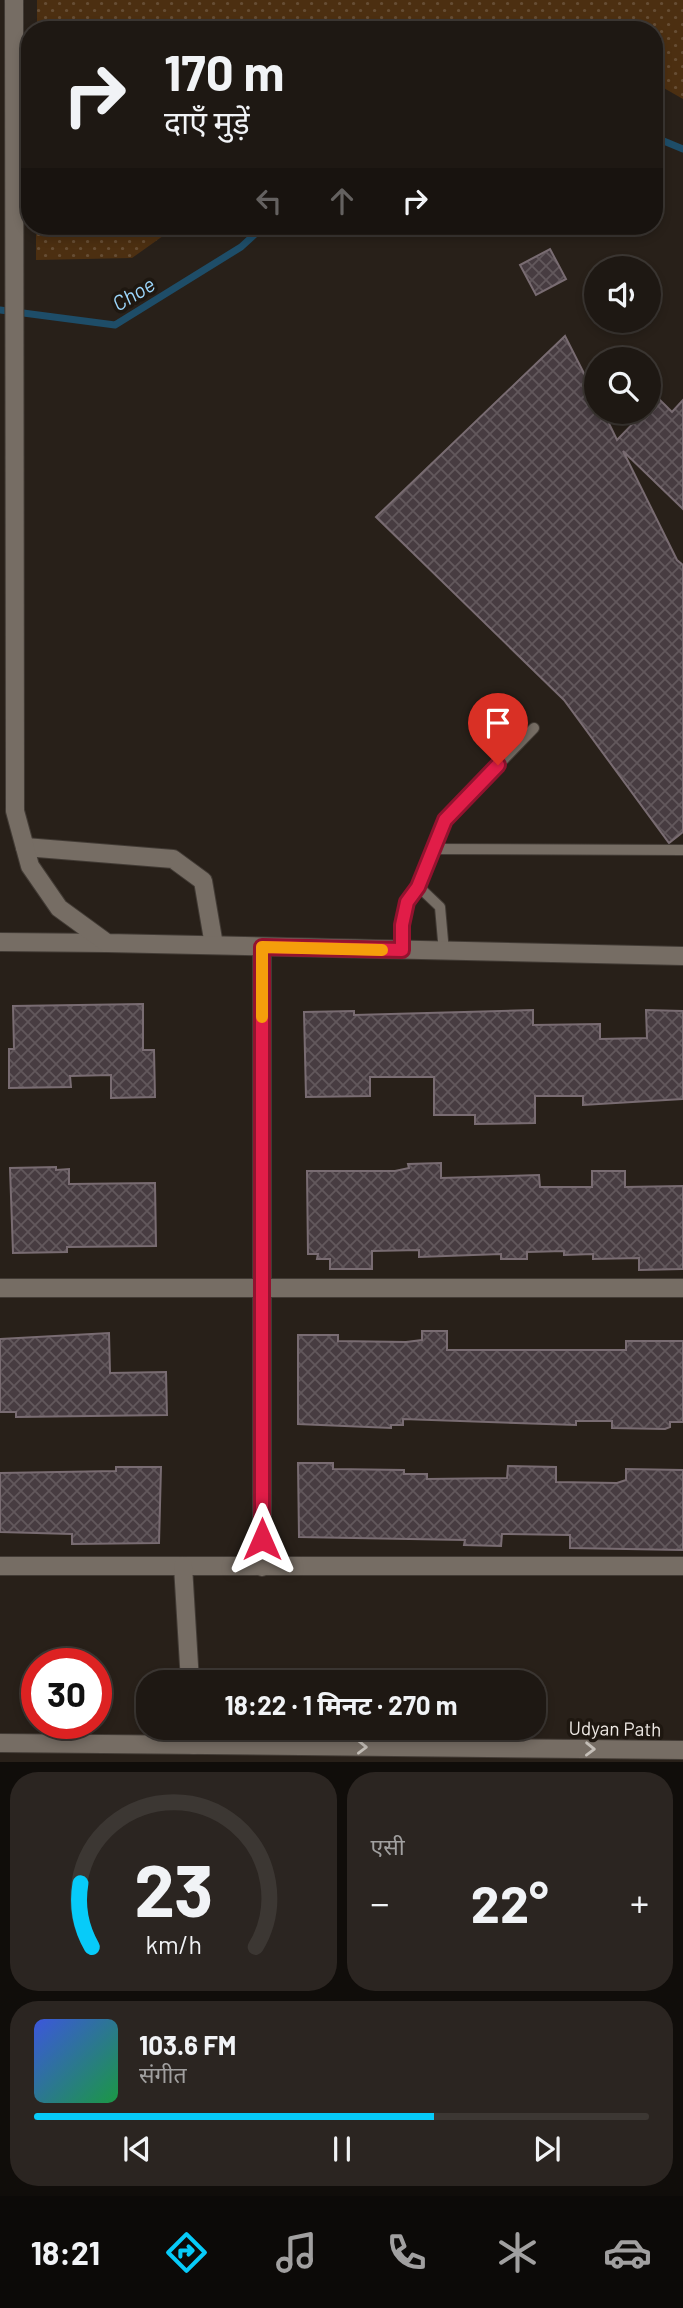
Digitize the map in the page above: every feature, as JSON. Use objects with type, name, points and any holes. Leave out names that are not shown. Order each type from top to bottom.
[{"type":"street","points":[[14,0],[7,33],[14,264],[15,811],[30,866],[59,908],[107,943]]},
{"type":"street","points":[[25,846],[173,859],[203,881],[214,945]]},
{"type":"street","points":[[0,943],[683,956]]},
{"type":"street","points":[[262,947],[262,1567]]},
{"type":"street","points":[[0,1287],[683,1288]]},
{"type":"street","points":[[0,1566],[683,1566]]},
{"type":"street","points":[[183,1566],[189,1670]]},
{"type":"street","name":"Udyan Path","points":[[0,1743],[136,1738]]},
{"type":"street","name":"Udyan Path","points":[[333,1740],[683,1750]]},
{"type":"lane","points":[[402,950],[402,925],[407,902],[418,887],[445,820],[534,728]]},
{"type":"lane","points":[[435,849],[683,849]]},
{"type":"lane","points":[[418,887],[440,907],[444,952]]},
{"type":"shaded area","points":[[37,0],[683,0],[683,99],[663,88],[663,21],[37,21]]},
{"type":"shaded area","points":[[36,235],[164,235],[132,258],[36,260]]},
{"type":"building","points":[[550,249],[566,279],[536,295],[520,265]]},
{"type":"building","points":[[565,336],[584,373],[584,424],[609,424],[617,440],[632,424],[661,424],[661,401],[672,412],[683,400],[683,509],[623,451],[677,560],[683,565],[683,832],[669,843],[564,700],[376,517]]},
{"type":"building","points":[[143,1004],[143,1050],[154,1050],[155,1097],[111,1098],[111,1075],[70,1076],[71,1087],[9,1088],[9,1049],[14,1049],[13,1006]]},
{"type":"building","points":[[533,1010],[533,1025],[600,1024],[600,1039],[647,1038],[646,1010],[683,1011],[683,1099],[583,1105],[583,1096],[535,1096],[535,1123],[475,1124],[475,1115],[434,1115],[434,1077],[370,1077],[370,1096],[306,1097],[304,1012],[354,1011],[354,1015]]},
{"type":"building","points":[[441,1163],[441,1178],[539,1175],[540,1187],[592,1187],[592,1171],[625,1171],[625,1187],[683,1186],[683,1269],[639,1270],[639,1258],[593,1259],[593,1254],[564,1255],[564,1251],[527,1252],[527,1259],[501,1259],[501,1254],[419,1257],[419,1250],[372,1251],[372,1269],[330,1269],[330,1259],[317,1259],[318,1254],[308,1254],[307,1171],[395,1171],[409,1168],[408,1164]]},
{"type":"building","points":[[56,1167],[56,1170],[69,1169],[69,1184],[155,1183],[156,1246],[67,1247],[67,1252],[13,1253],[10,1168]]},
{"type":"building","points":[[422,1331],[447,1331],[447,1350],[626,1350],[626,1341],[683,1341],[683,1422],[670,1422],[670,1427],[665,1429],[612,1428],[612,1421],[576,1421],[576,1425],[403,1419],[403,1425],[391,1425],[391,1428],[298,1424],[298,1335],[338,1335],[338,1341],[406,1342],[422,1340]]},
{"type":"building","points":[[109,1333],[110,1373],[166,1372],[167,1415],[16,1417],[16,1412],[0,1412],[0,1339]]},
{"type":"building","points":[[298,1463],[333,1463],[333,1469],[404,1470],[404,1474],[427,1474],[427,1479],[507,1478],[508,1466],[556,1467],[556,1482],[617,1483],[626,1480],[626,1469],[683,1470],[683,1550],[570,1548],[570,1535],[502,1534],[501,1546],[464,1545],[465,1540],[299,1537]]},
{"type":"building","points":[[116,1467],[161,1467],[159,1543],[72,1544],[72,1534],[0,1532],[0,1473],[116,1471]]},
{"type":"waterway","name":"Choe","points":[[663,141],[683,149]]},
{"type":"waterway","name":"Choe","points":[[0,310],[115,325],[241,247],[254,235]]},
{"type":"slow traffic","points":[[262,1017],[262,947],[382,950]]},
{"type":"route","points":[[262,1539],[262,947],[402,950],[402,925],[407,902],[418,887],[445,820],[498,765]]}]
